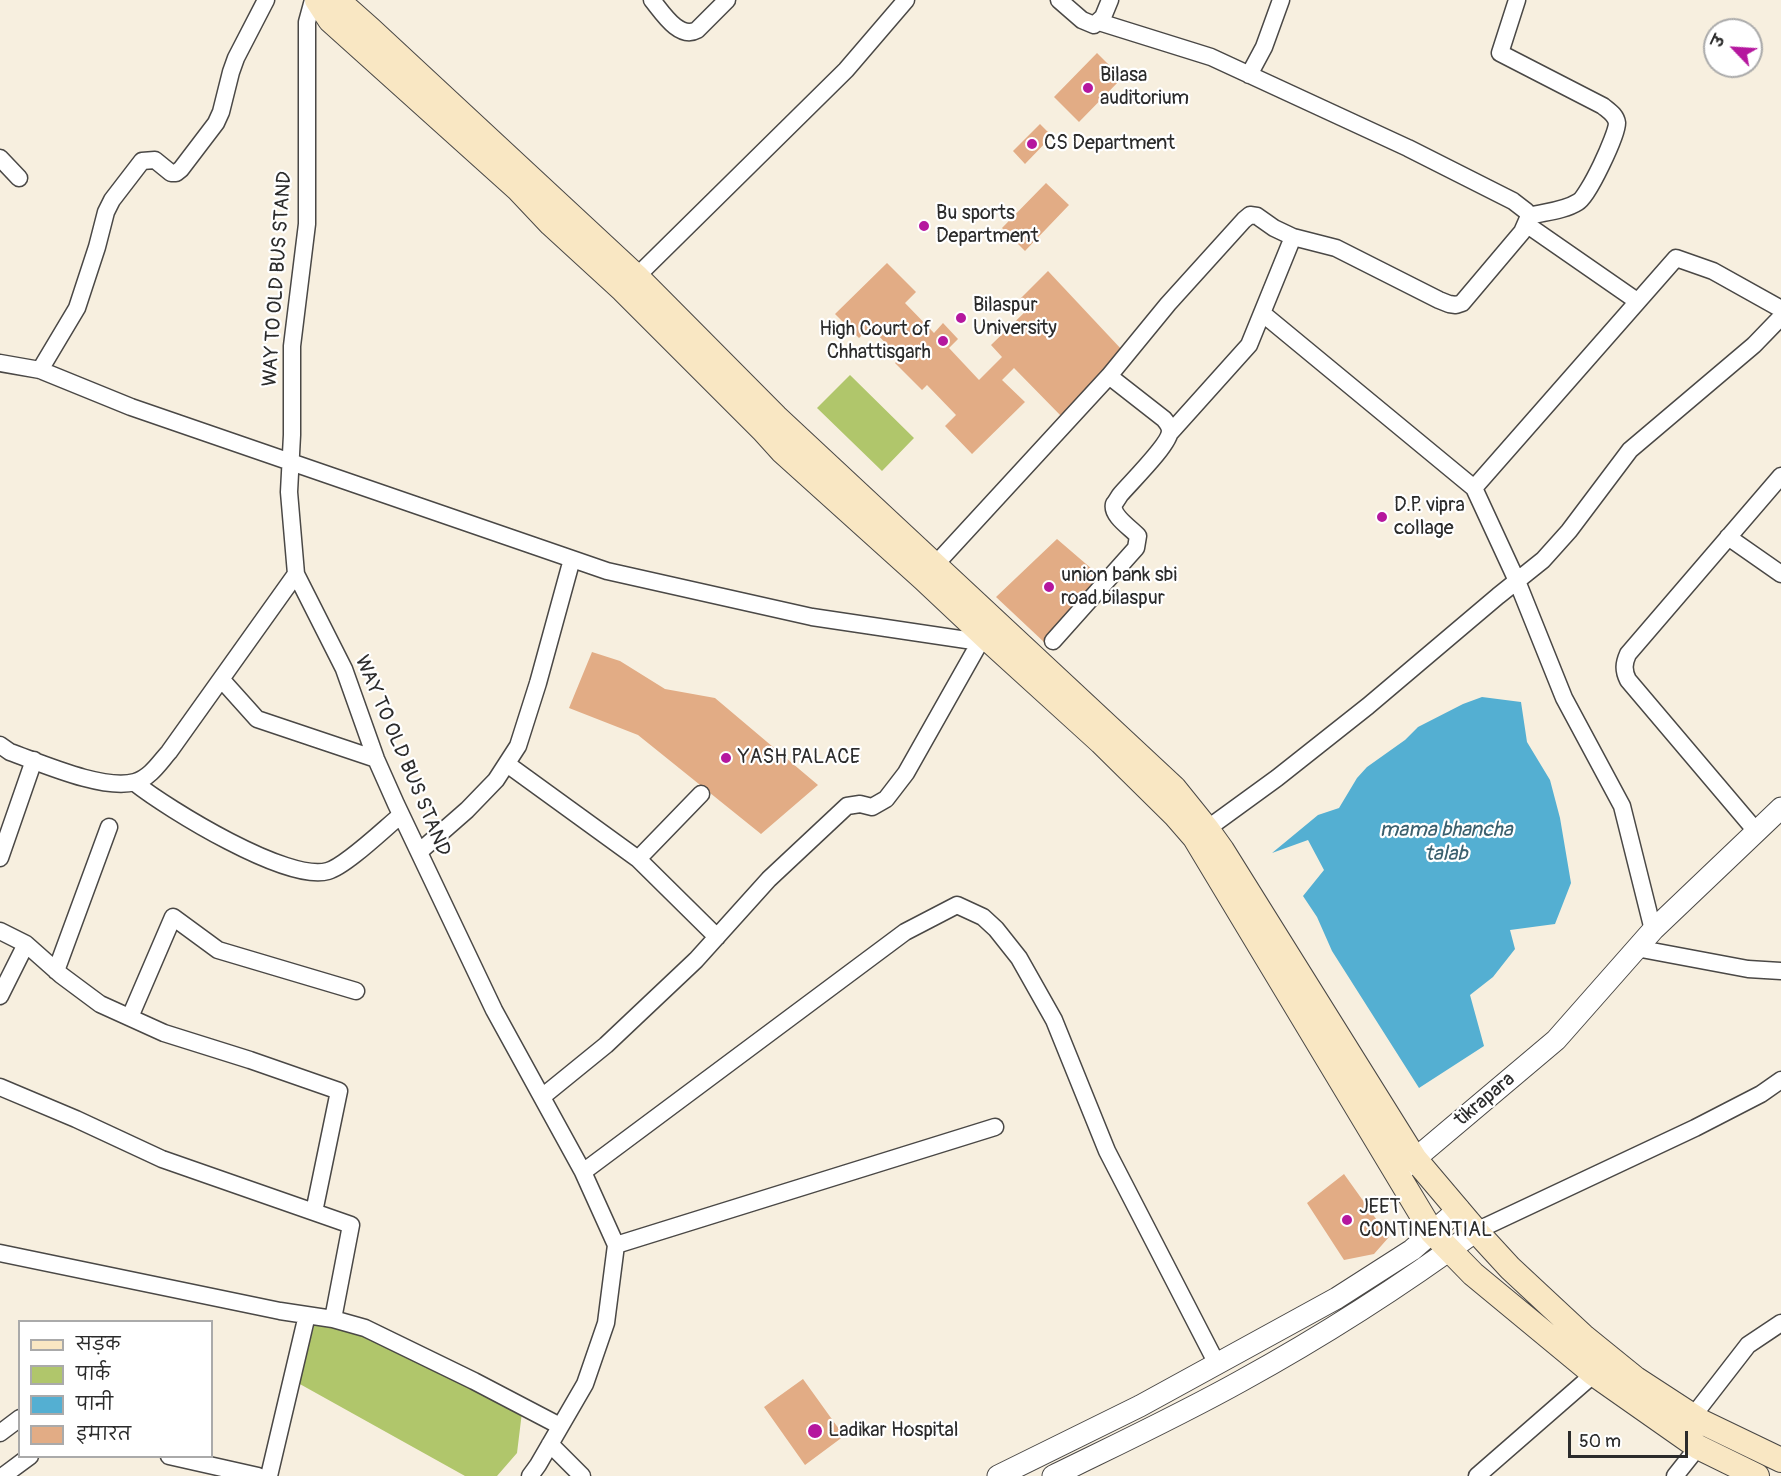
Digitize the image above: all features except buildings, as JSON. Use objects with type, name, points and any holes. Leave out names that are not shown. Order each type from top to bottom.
[{"type":"main road","points":[[315,0],[330,20],[518,189],[551,224],[629,283],[782,451],[923,578],[985,642],[1101,742],[1175,815],[1201,833]]},
{"type":"main road","points":[[328,0],[344,5],[629,283],[1174,788],[1407,1166],[1432,1232],[1473,1274],[1594,1374],[1698,1447],[1757,1476]]},
{"type":"main road","points":[[1407,1166],[1459,1209],[1510,1268],[1583,1336],[1636,1378],[1702,1422],[1781,1460]]},
{"type":"street","points":[[40,370],[77,308],[106,212],[112,200],[142,161],[155,160],[171,173],[176,173],[181,169],[216,123],[236,58],[266,0]]},
{"type":"street","name":"WAY TO OLD BUS STAND","points":[[315,0],[307,22],[307,224],[292,346],[289,492],[297,574],[344,669],[376,759],[401,815],[494,1010],[583,1172],[616,1245]]},
{"type":"street","points":[[652,0],[676,27],[691,33],[697,30],[727,0]]},
{"type":"street","points":[[629,283],[846,70],[906,0]]},
{"type":"street","points":[[1059,0],[1082,20],[1094,25],[1103,17],[1110,0]]},
{"type":"street","points":[[1249,75],[1264,47],[1281,0]]},
{"type":"street","points":[[1517,0],[1500,53],[1603,106],[1612,113],[1617,125],[1606,155],[1585,196],[1579,202],[1527,220]]},
{"type":"street","points":[[935,565],[1109,376],[1168,304],[1250,215],[1257,216],[1293,237],[1336,248],[1439,300],[1456,305],[1462,303],[1521,232],[1527,220],[1526,211],[1521,206],[1408,148],[1211,57],[1099,22]]},
{"type":"street","points":[[0,158],[19,178]]},
{"type":"street","points":[[1527,220],[1638,301]]},
{"type":"street","points":[[1053,641],[1136,548],[1138,536],[1117,515],[1114,503],[1162,448],[1170,434],[1250,345],[1293,237]]},
{"type":"street","points":[[1474,488],[1676,258],[1713,271],[1781,309]]},
{"type":"street","points":[[1262,313],[1474,488],[1517,581],[1564,698],[1622,806],[1653,930]]},
{"type":"street","points":[[1201,833],[1277,778],[1368,706],[1543,560],[1569,531],[1630,450],[1754,345],[1781,317]]},
{"type":"street","points":[[0,363],[40,370],[131,407],[607,571],[812,617],[985,642],[906,774],[886,799],[872,807],[860,804],[847,806],[769,879],[696,960],[606,1045],[542,1097]]},
{"type":"street","points":[[1109,376],[1164,419],[1170,426],[1170,434]]},
{"type":"street","points":[[1756,831],[1628,680],[1624,673],[1624,663],[1628,654],[1781,476]]},
{"type":"street","points":[[1728,537],[1781,574]]},
{"type":"street","points":[[419,852],[496,780],[518,746],[572,559]]},
{"type":"street","points":[[0,745],[10,752],[90,780],[135,783],[159,764],[297,574]]},
{"type":"street","points":[[222,680],[257,719],[376,759]]},
{"type":"street","points":[[0,858],[34,760]]},
{"type":"street","points":[[507,764],[638,859],[717,937]]},
{"type":"street","points":[[135,783],[173,810],[261,856],[308,872],[321,873],[342,864],[401,815]]},
{"type":"street","points":[[638,859],[701,794]]},
{"type":"street","name":"tikrapara","points":[[1407,1166],[1556,1040],[1653,930],[1781,808]]},
{"type":"street","points":[[56,971],[110,826]]},
{"type":"street","points":[[583,1172],[905,932],[957,905],[983,917],[996,929],[1019,958],[1054,1020],[1107,1151],[1216,1364]]},
{"type":"street","points":[[130,1017],[173,917],[218,950],[356,991]]},
{"type":"street","points":[[0,931],[26,944],[56,971],[100,1004],[164,1033],[339,1091],[314,1212]]},
{"type":"street","points":[[1,992],[26,944]]},
{"type":"street","points":[[1636,948],[1748,969],[1781,971]]},
{"type":"street","points":[[1053,1476],[1241,1381],[1345,1320],[1424,1269],[1476,1231],[1695,1128],[1761,1094],[1781,1080]]},
{"type":"street","points":[[0,1087],[162,1159],[351,1225],[333,1319]]},
{"type":"street","points":[[530,1476],[585,1384],[606,1323],[616,1245],[995,1126]]},
{"type":"street","points":[[998,1476],[1140,1406],[1337,1298],[1412,1250],[1459,1209]]},
{"type":"street","points":[[0,1253],[307,1316],[333,1319],[365,1328],[417,1352],[560,1426]]},
{"type":"street","points":[[269,1476],[307,1316]]},
{"type":"street","points":[[1693,1416],[1748,1345],[1781,1323]]},
{"type":"street","points":[[1477,1476],[1594,1374]]},
{"type":"street","points":[[0,1433],[18,1420]]},
{"type":"street","points":[[550,1444],[582,1476]]},
{"type":"street","points":[[1675,1476],[1698,1447]]},
{"type":"street","points":[[3,1476],[27,1458]]},
{"type":"street","points":[[178,1458],[258,1476]]},
{"type":"green space","points":[[850,375],[914,438],[882,471],[817,408]]},
{"type":"green space","points":[[333,1319],[522,1412],[517,1453],[497,1476],[465,1476],[298,1383],[315,1323]]},
{"type":"water","name":"mama bhancha talab","points":[[1482,697],[1521,702],[1527,742],[1550,780],[1560,818],[1571,883],[1555,924],[1510,930],[1515,949],[1493,977],[1470,995],[1484,1046],[1419,1088],[1332,951],[1317,917],[1303,896],[1324,870],[1308,840],[1272,853],[1318,815],[1339,808],[1357,778],[1367,767],[1405,740],[1418,727]]},
{"type":"place","name":"Bilasa auditorium","points":[[1088,88]]},
{"type":"place","name":"CS Department","points":[[1032,144]]},
{"type":"place","name":"Bu sports Department","points":[[924,226]]},
{"type":"place","name":"Bilaspur University","points":[[961,318]]},
{"type":"place","name":"High Court of Chhattisgarh","points":[[943,341]]},
{"type":"place","name":"D.P. vipra collage","points":[[1382,517]]},
{"type":"place","name":"union bank sbi road bilaspur","points":[[1049,587]]},
{"type":"place","name":"YASH PALACE","points":[[726,758]]},
{"type":"place","name":"JEET CONTINENTIAL","points":[[1347,1220]]},
{"type":"place","name":"Ladikar Hospital","points":[[815,1431]]}]
